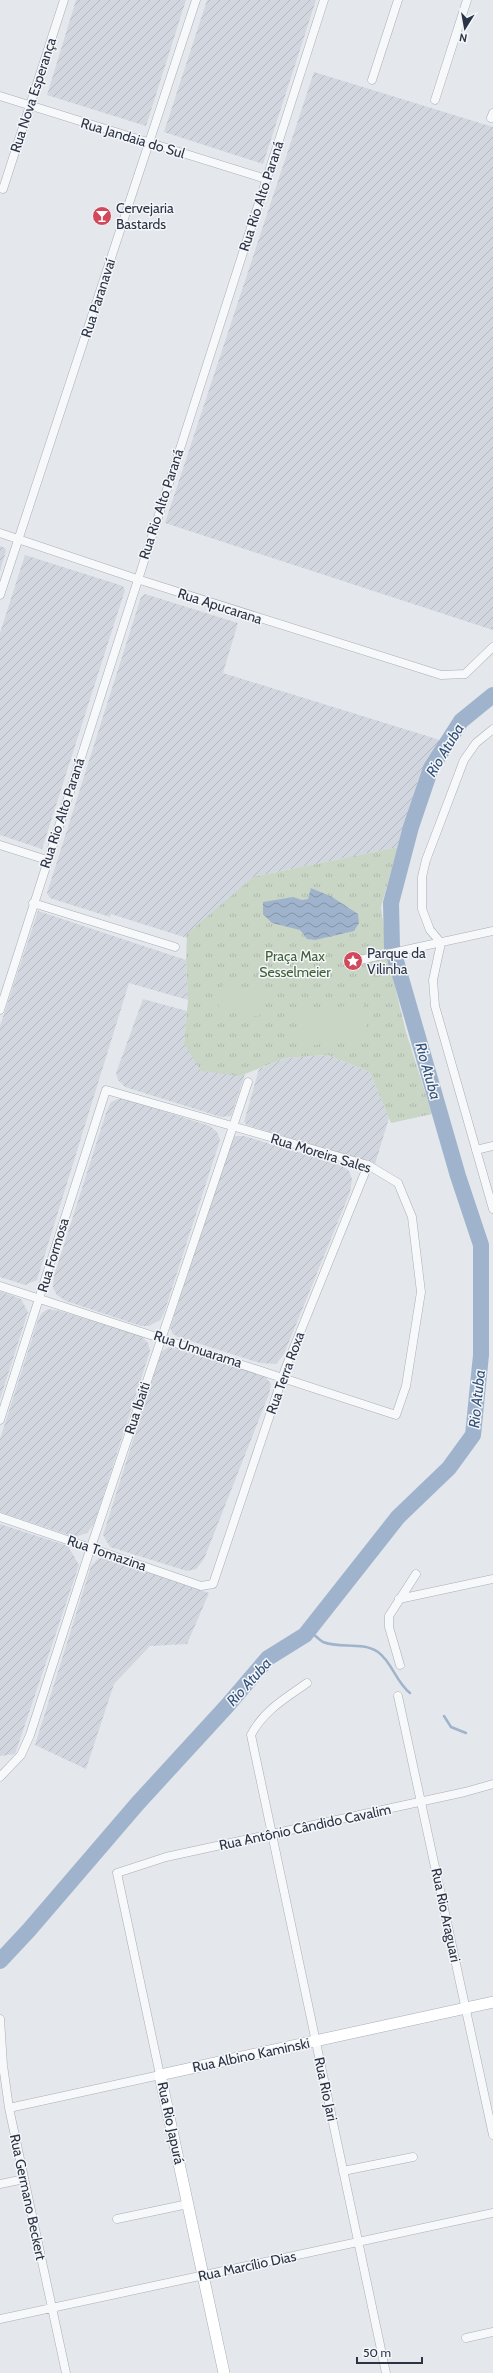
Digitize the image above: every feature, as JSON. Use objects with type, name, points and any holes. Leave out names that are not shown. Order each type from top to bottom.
[{"type":"street","name":"Rua Nova Esperança","points":[[3,189],[64,0]]},
{"type":"street","name":"Rua Paranavaí","points":[[0,595],[196,0]]},
{"type":"street","name":"Rua Rio Alto Paraná","points":[[0,1010],[46,860],[324,0]]},
{"type":"street","points":[[372,80],[398,0]]},
{"type":"street","points":[[435,100],[467,0]]},
{"type":"street","name":"Rua Jandaia do Sul","points":[[0,96],[266,179]]},
{"type":"street","name":"Rua Apucarana","points":[[0,533],[137,579],[441,675],[465,674],[493,647]]},
{"type":"street","points":[[442,943],[425,922],[421,894],[422,877],[432,842],[459,771],[470,750],[493,729]]},
{"type":"street","points":[[0,845],[46,860]]},
{"type":"street","points":[[33,902],[175,947]]},
{"type":"street","points":[[355,961],[493,931]]},
{"type":"street","points":[[442,943],[433,980],[432,994],[493,1209]]},
{"type":"street","name":"Rua Ibaiti","points":[[0,1777],[21,1755],[30,1735],[161,1337],[248,1082]]},
{"type":"street","name":"Rua Moreira Sales","points":[[106,1090],[368,1166],[398,1182],[412,1218],[420,1292],[406,1386],[396,1415]]},
{"type":"street","name":"Rua Formosa","points":[[0,1420],[106,1090]]},
{"type":"street","points":[[476,1150],[493,1146]]},
{"type":"street","name":"Rua Terra Roxa","points":[[213,1584],[282,1377],[368,1166]]},
{"type":"street","name":"Rua Umuarama","points":[[0,1286],[161,1337],[396,1415]]},
{"type":"street","name":"Rua Tomazina","points":[[0,1517],[201,1586],[213,1584]]},
{"type":"street","points":[[400,1665],[389,1622],[391,1611],[416,1574]]},
{"type":"street","points":[[399,1599],[493,1579]]},
{"type":"street","name":"Rua Rio Jari","points":[[307,1683],[272,1709],[258,1723],[251,1735],[386,2373]]},
{"type":"street","name":"Rua Rio Araguari","points":[[398,1696],[493,2135]]},
{"type":"street","name":"Rua Antônio Cândido Cavalim","points":[[117,1873],[166,1857],[421,1802],[493,1784]]},
{"type":"street","name":"Rua Rio Japurá","points":[[117,1873],[224,2373]]},
{"type":"street","name":"Rua Albino Kaminski","points":[[9,2108],[493,2002]]},
{"type":"street","name":"Rua Germano Beckert","points":[[0,2019],[3,2065],[9,2108],[66,2373]]},
{"type":"street","points":[[344,2171],[413,2156]]},
{"type":"street","points":[[0,2184],[24,2179]]},
{"type":"street","points":[[117,2219],[188,2204]]},
{"type":"street","name":"Rua Marcílio Dias","points":[[0,2319],[493,2213]]},
{"type":"street","points":[[466,2338],[493,2332]]},
{"type":"shaded area","points":[[76,0],[186,0],[146,126],[47,95]]},
{"type":"shaded area","points":[[207,0],[316,0],[263,164],[164,132]]},
{"type":"shaded area","points":[[314,72],[493,127],[493,630],[165,523]]},
{"type":"shaded area","points":[[0,546],[5,548],[6,551],[0,571]]},
{"type":"shaded area","points":[[25,555],[123,586],[125,590],[42,849],[0,835],[0,633]]},
{"type":"shaded area","points":[[145,594],[238,623],[223,673],[440,740],[418,781],[398,847],[253,877],[187,938],[111,914],[110,917],[50,898],[47,893],[141,597]]},
{"type":"shaded area","points":[[38,911],[186,960],[188,1000],[129,983],[37,1280],[25,1285],[0,1277],[0,1026]]},
{"type":"shaded area","points":[[143,999],[187,1011],[184,1044],[245,1074],[231,1116],[221,1117],[125,1087],[118,1080],[116,1073]]},
{"type":"shaded area","points":[[328,1055],[370,1072],[389,1118],[375,1164],[247,1125],[244,1122],[259,1069],[285,1058]]},
{"type":"shaded area","points":[[118,1099],[125,1099],[210,1126],[217,1132],[220,1140],[164,1313],[160,1320],[149,1326],[141,1326],[66,1301],[57,1295],[53,1288],[54,1276],[106,1113],[111,1102]]},
{"type":"shaded area","points":[[235,1136],[244,1136],[339,1164],[349,1171],[352,1179],[350,1192],[284,1354],[276,1364],[260,1363],[178,1337],[173,1334],[170,1328],[232,1138]]},
{"type":"shaded area","points":[[0,1291],[21,1299],[28,1312],[0,1399]]},
{"type":"shaded area","points":[[48,1309],[60,1311],[141,1336],[148,1343],[150,1351],[94,1524],[87,1533],[75,1537],[0,1512],[0,1439],[38,1320],[42,1313]]},
{"type":"shaded area","points":[[169,1347],[265,1376],[271,1384],[269,1394],[204,1559],[196,1569],[187,1571],[110,1547],[103,1535],[161,1352]]},
{"type":"shaded area","points":[[0,1524],[68,1546],[79,1565],[15,1754],[0,1756]]},
{"type":"shaded area","points":[[99,1558],[111,1560],[209,1593],[187,1644],[150,1646],[114,1684],[86,1769],[35,1745],[91,1566]]},
{"type":"green space","name":"Praça Max Sesselmeier","points":[[398,847],[381,907],[388,958],[406,1032],[432,1114],[391,1123],[370,1072],[328,1055],[285,1058],[240,1076],[201,1071],[184,1044],[188,1000],[186,960],[187,934],[253,877]]},
{"type":"green space","points":[[224,982],[265,994],[259,1017],[218,1006]]},
{"type":"green space","points":[[363,1003],[368,1036],[304,1047],[297,1014]]},
{"type":"water","points":[[311,888],[332,897],[358,914],[359,923],[354,931],[315,940],[307,939],[300,930],[272,923],[263,914],[263,902],[293,897],[302,900],[308,899]]},
{"type":"waterway","name":"Rio Atuba","points":[[0,1961],[29,1930],[138,1803],[227,1706],[268,1658],[305,1635],[398,1517],[449,1468],[473,1435],[481,1355],[481,1245],[458,1176],[392,947],[391,903],[411,827],[431,768],[461,721],[493,695]]},
{"type":"waterway","points":[[309,1631],[323,1642],[337,1645],[365,1647],[378,1652],[387,1661],[401,1683],[410,1693]]},
{"type":"waterway","points":[[444,1716],[451,1727],[466,1733]]},
{"type":"place","name":"Cervejaria Bastards","points":[[102,216]]},
{"type":"place","name":"Parque da Vilinha","points":[[353,961]]}]
